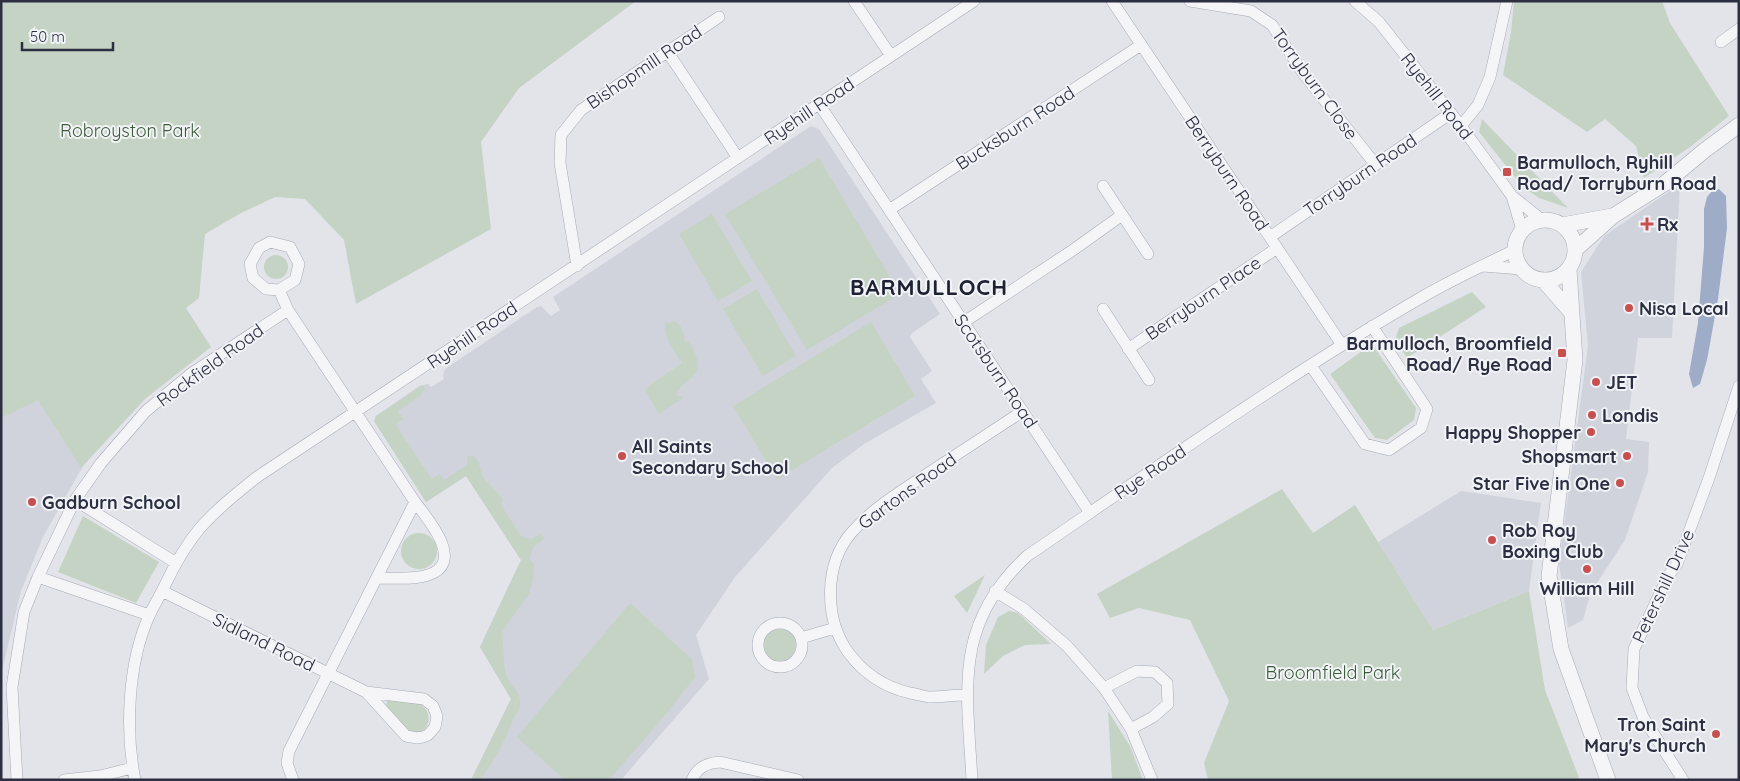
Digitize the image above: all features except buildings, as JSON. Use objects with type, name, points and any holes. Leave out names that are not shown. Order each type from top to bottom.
[{"type":"street","points":[[854,1],[891,56]]},
{"type":"street","name":"Ryehill Road","points":[[134,774],[129,727],[132,687],[138,652],[149,615],[176,563],[199,530],[220,507],[257,477],[974,1]]},
{"type":"street","name":"Berryburn Road","points":[[1112,1],[1342,345]]},
{"type":"street","name":"Torryburn Close","points":[[1190,1],[1252,11],[1272,25],[1303,73],[1375,164]]},
{"type":"street","name":"Ryehill Road","points":[[1356,1],[1379,22],[1451,112],[1512,196],[1542,220]]},
{"type":"street","points":[[1461,126],[1478,105],[1490,77],[1507,1]]},
{"type":"street","name":"Bishopmill Road","points":[[577,266],[560,164],[561,135],[581,110],[719,17]]},
{"type":"street","points":[[1721,42],[1739,29]]},
{"type":"street","name":"Bucksburn Road","points":[[889,210],[1141,45]]},
{"type":"street","points":[[667,51],[738,158]]},
{"type":"street","name":"Scotsburn Road","points":[[819,104],[1090,513]]},
{"type":"street","name":"Torryburn Road","points":[[1270,237],[1451,112]]},
{"type":"street","points":[[1576,250],[1613,216],[1664,184],[1739,125]]},
{"type":"street","points":[[1103,186],[1148,254]]},
{"type":"street","name":"Ryehill Road","points":[[1512,196],[1522,230]]},
{"type":"street","points":[[964,322],[1073,250],[1122,215]]},
{"type":"street","points":[[1562,224],[1572,235],[1576,250],[1574,259],[1568,269],[1560,276],[1543,280],[1531,277],[1522,269],[1516,259],[1515,250],[1516,242],[1522,230],[1530,224],[1542,220],[1550,220],[1562,224],[1613,216]]},
{"type":"street","points":[[270,242],[290,247],[299,264],[295,280],[279,290],[266,289],[253,278],[250,264],[259,248],[270,242]]},
{"type":"street","name":"Berryburn Place","points":[[1128,349],[1277,248]]},
{"type":"street","name":"Rye Road","points":[[972,780],[967,695],[969,662],[974,635],[995,591],[1011,571],[1027,556],[1200,438],[1342,345],[1426,295],[1515,250]]},
{"type":"street","points":[[1482,266],[1522,269]]},
{"type":"street","points":[[1568,269],[1575,360],[1548,576],[1561,649],[1608,780]]},
{"type":"street","points":[[1543,280],[1571,312]]},
{"type":"street","points":[[279,290],[288,310],[443,545],[442,563],[428,575],[377,578]]},
{"type":"street","name":"Berryburn Place","points":[[1103,309],[1149,380]]},
{"type":"street","name":"Rockfield Road","points":[[17,780],[12,687],[24,612],[38,577],[75,500],[101,464],[146,412],[192,373],[288,310]]},
{"type":"street","points":[[1311,366],[1365,444],[1389,450],[1421,428],[1427,409],[1372,326]]},
{"type":"street","name":"Petershill Drive","points":[[1683,780],[1643,717],[1632,688],[1634,649],[1668,576],[1677,564],[1709,478],[1739,386]]},
{"type":"street","name":"Gartons Road","points":[[967,695],[928,697],[893,689],[875,679],[856,662],[835,628],[830,600],[832,573],[840,550],[852,532],[876,510],[903,490],[1023,411]]},
{"type":"street","points":[[75,500],[176,563]]},
{"type":"street","points":[[293,780],[287,763],[289,751],[330,674],[416,502]]},
{"type":"street","points":[[38,577],[149,615]]},
{"type":"street","name":"Sidland Road","points":[[162,591],[366,692],[424,699],[436,711],[435,727],[432,732],[422,737],[406,736],[366,692]]},
{"type":"street","points":[[995,591],[1024,609],[1067,646],[1104,688],[1131,729],[1152,780]]},
{"type":"street","points":[[801,638],[835,628]]},
{"type":"street","points":[[1104,688],[1137,671],[1155,672],[1167,683],[1168,704],[1153,717],[1131,729]]},
{"type":"street","points":[[692,780],[694,774],[702,767],[710,763],[720,762],[798,780]]},
{"type":"street","points":[[64,780],[134,774]]},
{"type":"shaded area","name":"All Saints Secondary School","points":[[811,126],[819,129],[940,314],[912,333],[910,337],[932,371],[921,379],[936,403],[864,444],[832,468],[735,577],[696,635],[709,679],[621,780],[471,780],[511,699],[480,647],[521,560],[466,476],[426,502],[374,421],[376,416],[419,386],[428,384],[431,387],[444,379],[445,369],[537,307],[541,306],[551,316],[560,310],[553,297]]},
{"type":"shaded area","points":[[1680,184],[1672,338],[1638,338],[1626,439],[1649,442],[1648,472],[1625,540],[1591,592],[1583,620],[1568,628],[1559,563],[1588,346],[1581,272],[1604,236]]},
{"type":"shaded area","name":"Gadburn School","points":[[40,398],[83,466],[43,537],[21,591],[2,671],[1,417]]},
{"type":"shaded area","points":[[1461,491],[1541,503],[1529,591],[1433,630],[1378,542]]},
{"type":"green space","name":"Robroyston Park","points":[[1,1],[636,1],[519,88],[481,142],[491,229],[356,304],[344,240],[305,199],[275,197],[241,213],[205,234],[199,298],[186,308],[211,347],[145,399],[81,468],[38,400],[1,418]]},
{"type":"green space","points":[[1514,1],[1662,1],[1670,23],[1729,116],[1690,147],[1644,178],[1636,146],[1605,119],[1587,132],[1503,75],[1511,32]]},
{"type":"green space","points":[[1482,119],[1568,208],[1539,198],[1523,187],[1479,132]]},
{"type":"green space","points":[[819,158],[900,294],[807,350],[725,214]]},
{"type":"green space","points":[[712,214],[752,281],[718,301],[679,234]]},
{"type":"green space","points":[[276,255],[285,258],[288,267],[285,276],[276,279],[267,276],[264,267],[267,258]]},
{"type":"green space","points":[[757,289],[796,356],[763,376],[723,309]]},
{"type":"green space","points":[[1472,292],[1486,307],[1407,358],[1395,340],[1399,328]]},
{"type":"green space","points":[[673,320],[681,326],[685,341],[688,341],[692,347],[698,365],[692,378],[676,393],[678,396],[684,397],[659,414],[645,390],[682,363],[665,332],[666,321],[669,324]]},
{"type":"green space","points":[[871,322],[915,396],[777,479],[733,406]]},
{"type":"green space","points":[[1372,344],[1416,408],[1414,420],[1387,440],[1375,438],[1330,374]]},
{"type":"green space","points":[[423,385],[425,389],[420,396],[398,411],[403,419],[396,425],[432,479],[440,474],[444,480],[467,465],[467,457],[472,455],[478,461],[483,477],[503,499],[501,505],[521,536],[531,539],[541,534],[544,539],[535,545],[531,553],[530,560],[534,564],[533,580],[529,594],[502,632],[506,675],[520,698],[520,708],[498,752],[480,780],[471,780],[511,699],[480,647],[521,560],[466,476],[426,502],[374,421],[376,416]]},
{"type":"green space","name":"Broomfield Park","points":[[1282,489],[1313,533],[1355,505],[1433,630],[1529,591],[1545,690],[1580,780],[1208,780],[1204,763],[1229,701],[1190,620],[1139,608],[1110,618],[1097,594]]},
{"type":"green space","points":[[83,516],[159,562],[136,603],[58,572]]},
{"type":"green space","points":[[419,533],[426,534],[432,538],[436,544],[436,558],[432,564],[426,568],[419,569],[412,568],[406,564],[402,558],[401,551],[402,544],[406,538],[412,534]]},
{"type":"green space","points":[[985,575],[967,613],[954,596]]},
{"type":"green space","points":[[630,603],[692,659],[695,677],[667,713],[609,780],[565,780],[517,737]]},
{"type":"green space","points":[[1009,611],[1018,613],[1051,644],[1025,645],[1003,656],[984,674],[986,645],[998,617]]},
{"type":"green space","points":[[780,629],[786,630],[791,634],[795,639],[795,651],[791,656],[786,660],[780,661],[774,660],[769,656],[765,651],[764,645],[765,639],[769,634],[774,630]]},
{"type":"green space","points":[[388,700],[409,700],[421,705],[426,710],[428,716],[428,723],[425,728],[421,732],[408,731],[387,707]]},
{"type":"green space","points":[[1108,711],[1130,746],[1143,780],[1112,780]]},
{"type":"water","points":[[1719,189],[1726,196],[1727,228],[1718,299],[1707,360],[1700,384],[1693,388],[1689,374],[1698,323],[1704,247],[1704,209],[1707,197],[1712,191]]},
{"type":"place","name":"Barmulloch, Ryhill Road/ Torryburn Road","points":[[1507,172]]},
{"type":"place","name":"Rx","points":[[1647,224]]},
{"type":"place","name":"Nisa Local","points":[[1629,308]]},
{"type":"place","name":"Barmulloch, Broomfield Road/ Rye Road","points":[[1562,353]]},
{"type":"place","name":"JET","points":[[1596,382]]},
{"type":"place","name":"Londis","points":[[1592,415]]},
{"type":"place","name":"Happy Shopper","points":[[1591,432]]},
{"type":"place","name":"All Saints Secondary School","points":[[622,456]]},
{"type":"place","name":"Shopsmart","points":[[1627,456]]},
{"type":"place","name":"Star Five in One","points":[[1620,483]]},
{"type":"place","name":"Gadburn School","points":[[32,502]]},
{"type":"place","name":"Rob Roy Boxing Club","points":[[1492,540]]},
{"type":"place","name":"William Hill","points":[[1587,569]]},
{"type":"place","name":"Tron Saint Mary's Church","points":[[1716,734]]},
{"type":"district","name":"BARMULLOCH","points":[[929,287]]}]
